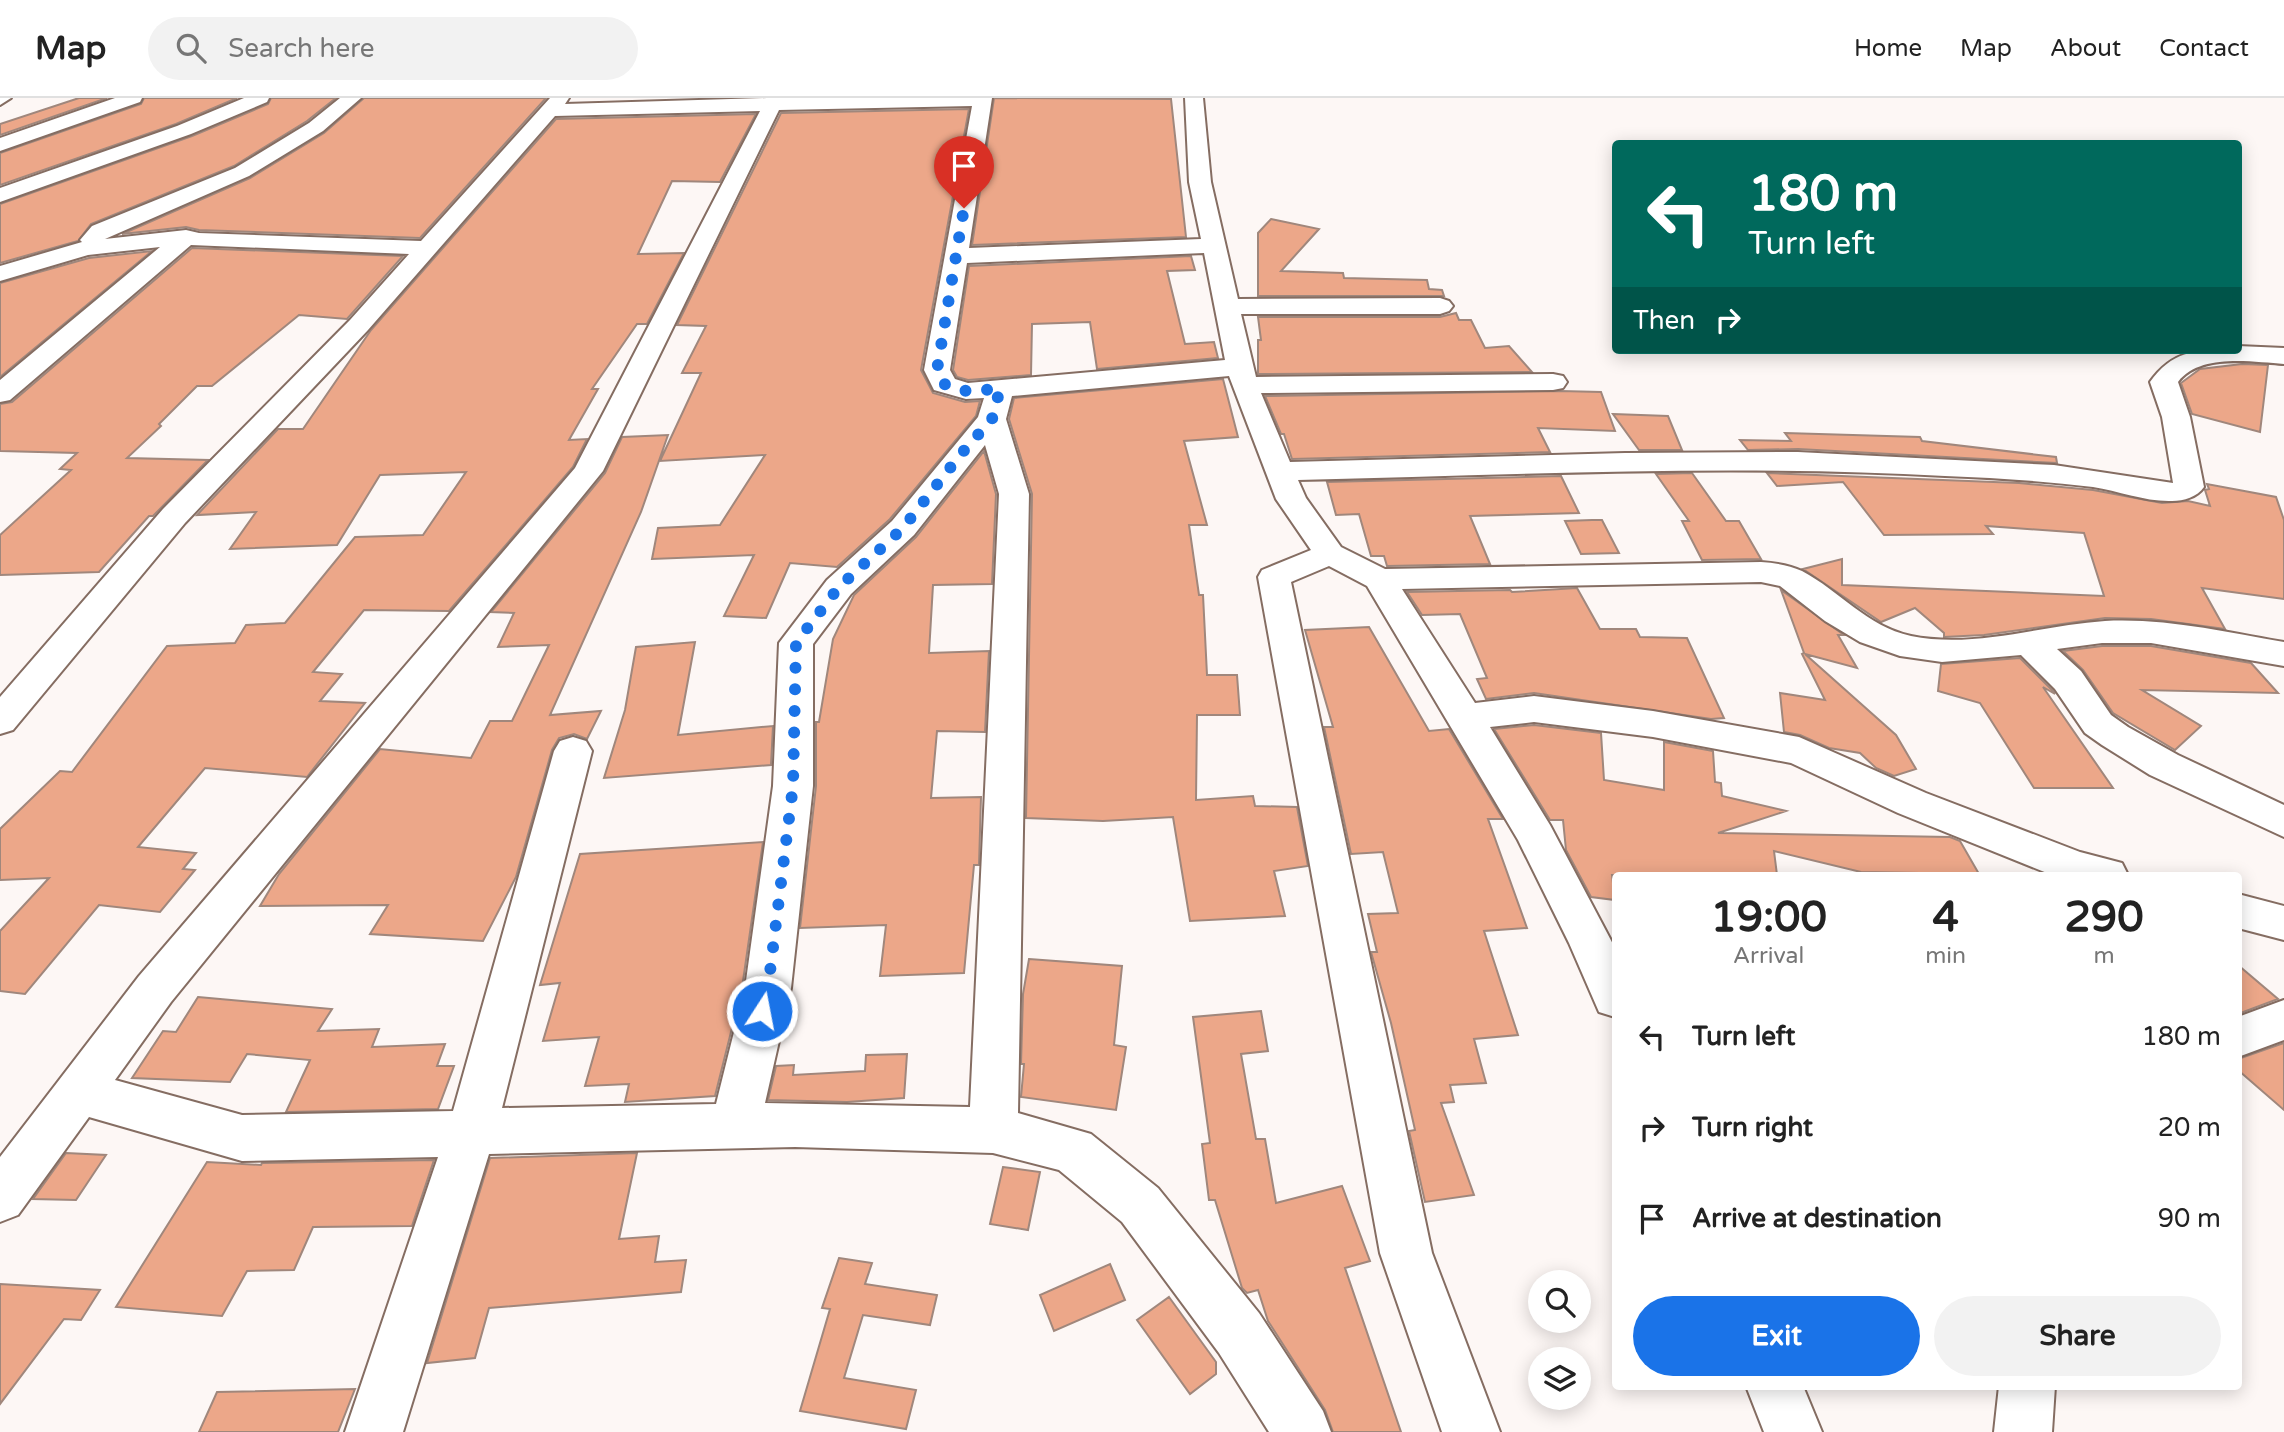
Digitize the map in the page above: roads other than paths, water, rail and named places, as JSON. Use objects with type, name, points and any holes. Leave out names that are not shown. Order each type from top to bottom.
[{"type":"street","points":[[0,145],[134,98]]},
{"type":"street","points":[[0,195],[184,130],[260,98]]},
{"type":"street","points":[[86,248],[100,231],[242,172],[316,127],[352,98]]},
{"type":"street","points":[[1194,98],[1200,182],[1241,376],[1291,499],[1330,554],[1380,579],[1780,573],[1863,630],[1887,641],[1922,650],[1956,651],[2027,640],[2132,631],[2284,654]]},
{"type":"street","points":[[0,721],[174,516],[359,325],[555,104],[983,99],[937,370],[944,384],[996,404],[1241,376],[1553,382]]},
{"type":"street","points":[[0,1198],[155,989],[588,471],[775,100]]},
{"type":"street","points":[[0,394],[186,237]]},
{"type":"street","points":[[0,274],[86,248],[186,237],[199,240],[428,248]]},
{"type":"street","points":[[956,256],[1213,246]]},
{"type":"street","points":[[1226,307],[1440,306]]},
{"type":"street","points":[[1280,471],[1724,462],[1931,466],[2095,478],[2163,492],[2180,492],[2189,488],[2188,478],[2176,417],[2164,382],[2167,374],[2193,359],[2227,355],[2284,356]]},
{"type":"street","points":[[735,1126],[768,988],[793,786],[796,643],[839,587],[903,528],[996,404]]},
{"type":"street","points":[[993,1130],[1014,494],[996,404]]},
{"type":"street","points":[[1330,554],[1274,577],[1406,1253],[1471,1432]]},
{"type":"street","points":[[1380,579],[1466,717],[1590,936],[1612,991]]},
{"type":"street","points":[[2027,640],[2068,680],[2086,709],[2107,730],[2164,765],[2284,822]]},
{"type":"street","points":[[1466,717],[1534,709],[1653,724],[1799,751],[1912,803],[2073,866],[2096,872]]},
{"type":"street","points":[[374,1432],[471,1133],[573,751]]},
{"type":"street","points":[[2242,912],[2284,923]]},
{"type":"street","points":[[2242,1036],[2284,1020]]},
{"type":"street","points":[[79,1092],[242,1138],[795,1125],[993,1130],[1073,1150],[1140,1205],[1239,1334],[1302,1432]]},
{"type":"street","points":[[1776,1390],[1793,1432]]},
{"type":"street","points":[[2023,1432],[2027,1390]]}]
